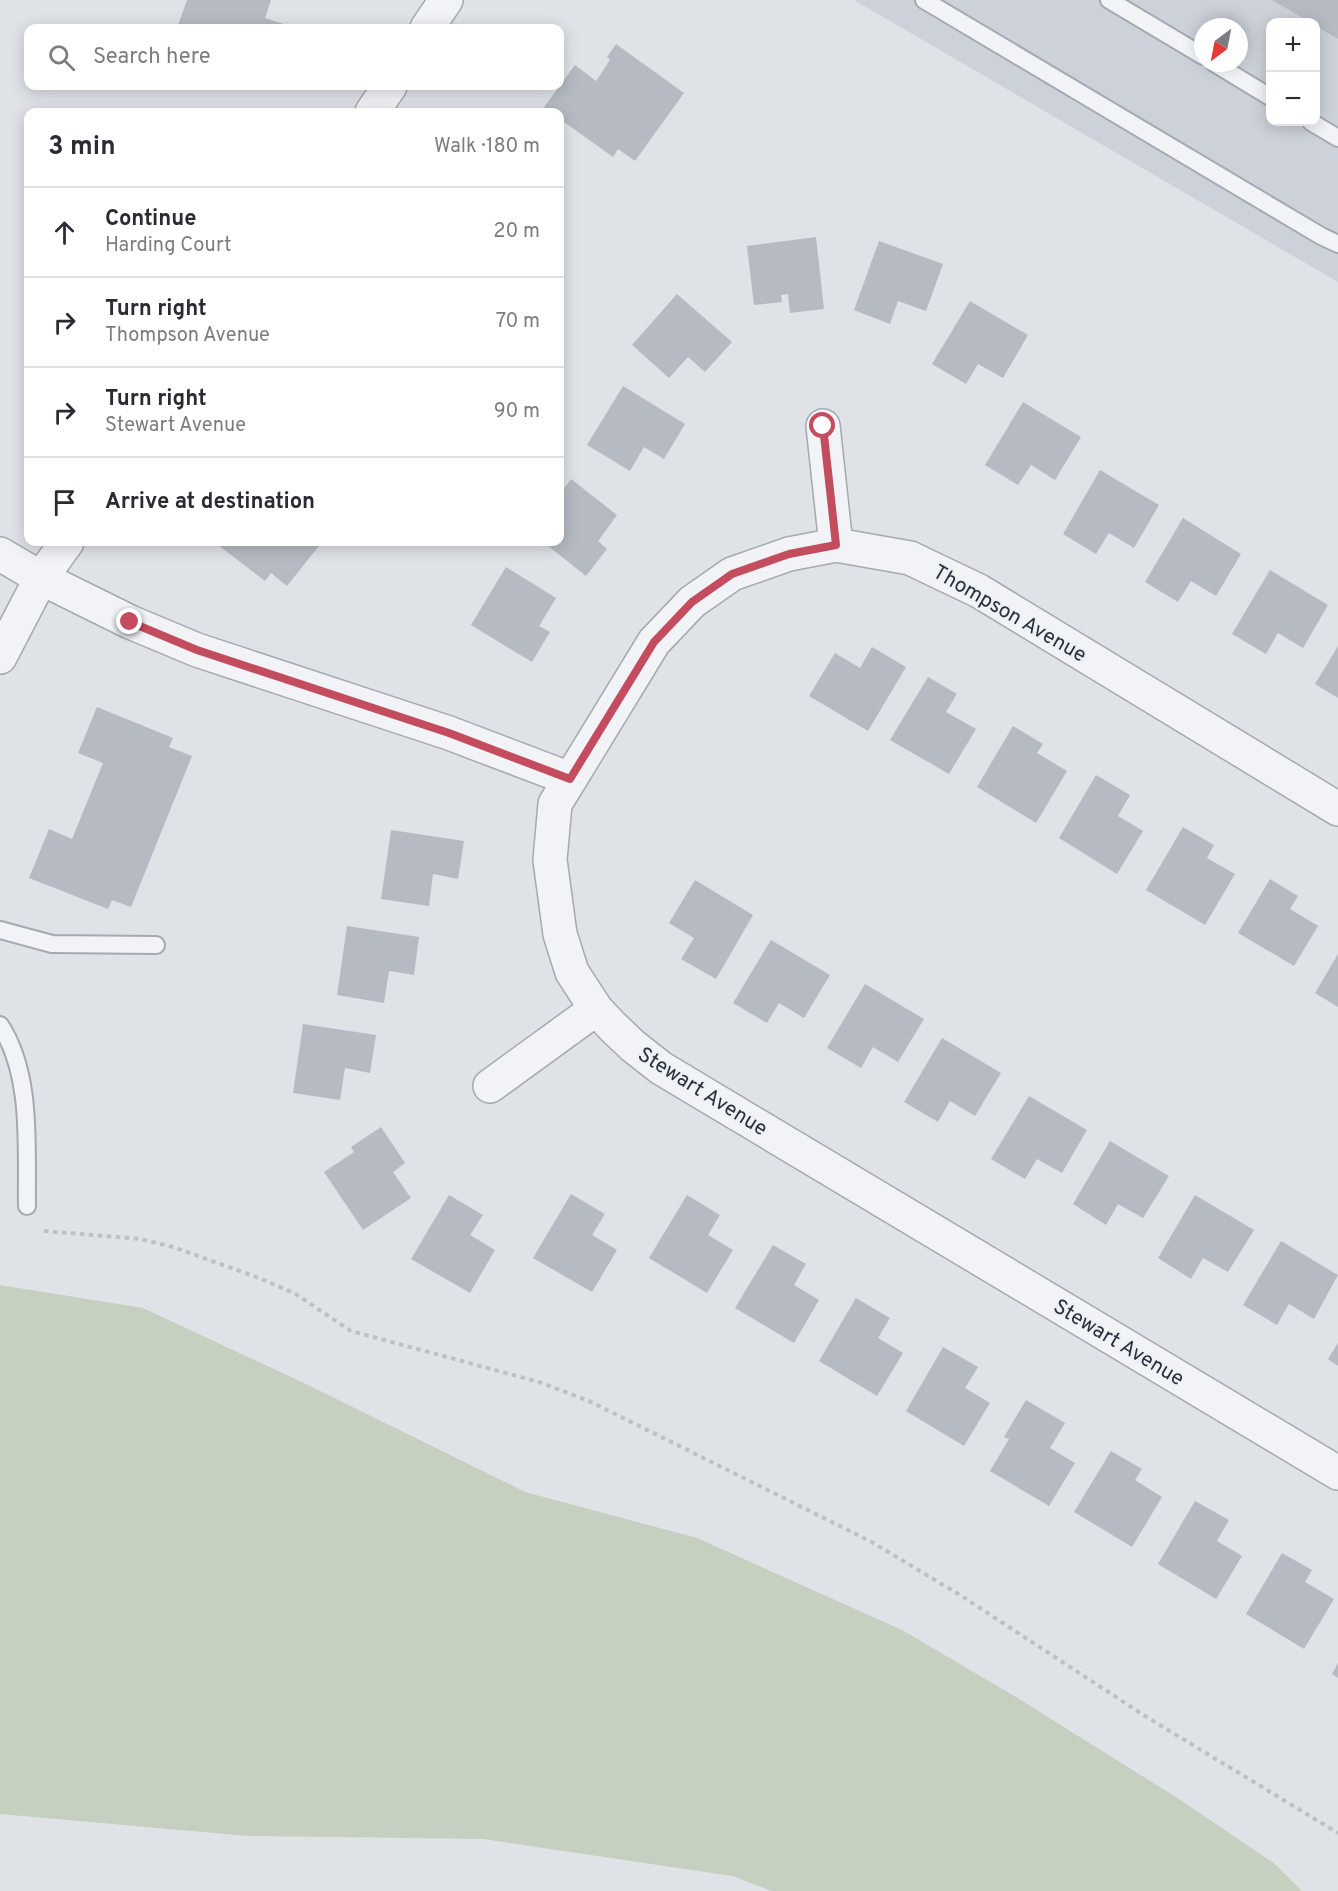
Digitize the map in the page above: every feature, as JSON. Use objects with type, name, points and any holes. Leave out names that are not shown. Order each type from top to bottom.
[{"type":"street","points":[[431,24],[446,0]]},
{"type":"street","points":[[375,108],[387,90]]},
{"type":"street","points":[[823,426],[836,545]]},
{"type":"street","name":"Thompson Avenue","points":[[570,779],[654,642],[692,602],[732,574],[789,554],[836,545],[910,558],[979,591],[1338,808]]},
{"type":"street","points":[[0,657],[40,578],[64,546]]},
{"type":"street","points":[[0,554],[40,578],[130,622],[197,650],[449,733],[570,779]]},
{"type":"street","name":"Stewart Avenue","points":[[570,779],[555,804],[550,860],[560,934],[572,972],[596,1008],[633,1046],[661,1068],[1338,1473]]},
{"type":"street","points":[[490,1086],[596,1008]]},
{"type":"lane","points":[[924,0],[1338,244]]},
{"type":"lane","points":[[1109,0],[1194,51]]},
{"type":"lane","points":[[1229,72],[1266,95]]},
{"type":"lane","points":[[1318,126],[1338,138]]},
{"type":"lane","points":[[0,930],[52,944],[156,945]]},
{"type":"lane","points":[[0,1025],[10,1039],[23,1094],[27,1206]]},
{"type":"path","points":[[44,1231],[140,1239],[173,1247],[294,1293],[351,1331],[539,1382],[589,1401],[870,1541],[960,1595],[1145,1716],[1338,1833]]},
{"type":"shaded area","points":[[854,0],[1338,0],[1338,282]]},
{"type":"green space","points":[[0,1285],[143,1308],[306,1384],[525,1492],[697,1538],[902,1630],[1016,1697],[1179,1799],[1275,1864],[1302,1891],[772,1891],[732,1876],[483,1839],[248,1836],[0,1814]]},
{"type":"building","points":[[187,0],[271,0],[265,18],[284,24],[178,24]]},
{"type":"building","points":[[1272,0],[1338,0],[1338,39],[1320,28],[1320,18],[1303,18]]},
{"type":"building","points":[[616,44],[684,93],[635,161],[618,149],[613,157],[564,122],[564,108],[544,107],[557,90],[564,90],[564,80],[575,65],[596,81],[610,60],[607,57]]},
{"type":"building","points":[[816,237],[824,309],[790,313],[788,294],[781,295],[782,302],[754,305],[747,246]]},
{"type":"building","points":[[879,241],[943,264],[926,311],[898,301],[890,324],[854,310]]},
{"type":"building","points":[[677,294],[732,342],[705,372],[688,357],[669,378],[632,345]]},
{"type":"building","points":[[970,301],[1028,335],[1003,378],[978,364],[966,384],[932,364]]},
{"type":"building","points":[[623,386],[685,424],[664,459],[644,447],[630,471],[587,445]]},
{"type":"building","points":[[1023,402],[1081,437],[1055,480],[1031,465],[1018,485],[985,465]]},
{"type":"building","points":[[1100,470],[1159,505],[1134,548],[1109,533],[1096,554],[1063,534]]},
{"type":"building","points":[[571,479],[617,515],[598,541],[607,549],[586,576],[548,546],[564,546],[564,489]]},
{"type":"building","points":[[1183,518],[1241,554],[1216,596],[1191,581],[1178,602],[1145,582]]},
{"type":"building","points":[[219,546],[319,546],[287,586],[271,573],[265,581]]},
{"type":"building","points":[[506,567],[556,598],[539,626],[550,632],[532,662],[471,625]]},
{"type":"building","points":[[1270,570],[1328,605],[1303,648],[1278,633],[1266,654],[1232,634]]},
{"type":"building","points":[[1338,646],[1338,698],[1315,684]]},
{"type":"building","points":[[872,647],[906,667],[868,731],[809,696],[835,653],[860,668]]},
{"type":"building","points":[[928,677],[957,694],[946,712],[976,729],[949,774],[890,740]]},
{"type":"building","points":[[97,707],[173,738],[169,747],[192,756],[131,907],[112,900],[108,909],[29,878],[49,829],[72,839],[103,763],[78,753]]},
{"type":"building","points":[[1013,726],[1043,744],[1037,753],[1067,771],[1036,823],[977,787]]},
{"type":"building","points":[[1096,775],[1130,795],[1118,816],[1143,831],[1117,874],[1059,838]]},
{"type":"building","points":[[1183,827],[1214,845],[1207,858],[1235,874],[1205,925],[1146,890]]},
{"type":"building","points":[[391,830],[464,841],[458,879],[433,874],[429,906],[381,899]]},
{"type":"building","points":[[1270,879],[1298,896],[1290,909],[1318,926],[1294,966],[1238,933]]},
{"type":"building","points":[[695,880],[753,915],[716,979],[681,959],[694,938],[669,923]]},
{"type":"building","points":[[347,926],[419,937],[414,975],[389,971],[384,1003],[337,995]]},
{"type":"building","points":[[771,940],[830,975],[804,1018],[779,1003],[767,1023],[733,1003]]},
{"type":"building","points":[[1338,954],[1338,1007],[1315,993]]},
{"type":"building","points":[[865,984],[924,1019],[898,1062],[873,1047],[861,1068],[827,1048]]},
{"type":"building","points":[[303,1024],[376,1035],[370,1073],[345,1068],[340,1100],[293,1093]]},
{"type":"building","points":[[942,1038],[1001,1073],[975,1116],[950,1101],[938,1122],[904,1102]]},
{"type":"building","points":[[1029,1096],[1087,1130],[1062,1173],[1037,1159],[1025,1179],[991,1159]]},
{"type":"building","points":[[381,1127],[405,1163],[393,1172],[411,1198],[363,1230],[324,1172],[354,1152],[351,1147]]},
{"type":"building","points":[[1110,1141],[1169,1176],[1143,1218],[1118,1204],[1106,1225],[1073,1204]]},
{"type":"building","points":[[571,1194],[605,1214],[592,1235],[617,1250],[592,1292],[533,1258]]},
{"type":"building","points":[[449,1195],[483,1215],[470,1235],[495,1250],[470,1293],[411,1259]]},
{"type":"building","points":[[687,1195],[720,1215],[708,1235],[733,1250],[707,1293],[649,1258]]},
{"type":"building","points":[[1195,1195],[1254,1230],[1228,1272],[1203,1258],[1191,1279],[1158,1258]]},
{"type":"building","points":[[1281,1241],[1338,1275],[1314,1319],[1289,1304],[1277,1325],[1243,1305]]},
{"type":"building","points":[[773,1245],[806,1264],[794,1285],[819,1300],[794,1343],[735,1308]]},
{"type":"building","points":[[856,1298],[890,1318],[878,1338],[903,1353],[877,1396],[819,1361]]},
{"type":"building","points":[[1338,1343],[1338,1366],[1328,1359]]},
{"type":"building","points":[[943,1347],[978,1367],[965,1388],[990,1403],[964,1446],[906,1411]]},
{"type":"building","points":[[1026,1400],[1065,1423],[1050,1448],[1075,1463],[1049,1506],[990,1471],[1009,1439],[1004,1437]]},
{"type":"building","points":[[1111,1451],[1142,1469],[1135,1480],[1162,1497],[1132,1547],[1074,1512]]},
{"type":"building","points":[[1195,1501],[1229,1520],[1217,1541],[1242,1556],[1216,1599],[1158,1564]]},
{"type":"building","points":[[1282,1553],[1312,1570],[1305,1582],[1334,1599],[1304,1649],[1246,1614]]},
{"type":"building","points":[[1338,1663],[1338,1678],[1332,1674]]},
{"type":"route","points":[[130,622],[197,650],[449,733],[570,779],[654,642],[692,602],[732,574],[789,554],[836,545],[823,426]]}]
